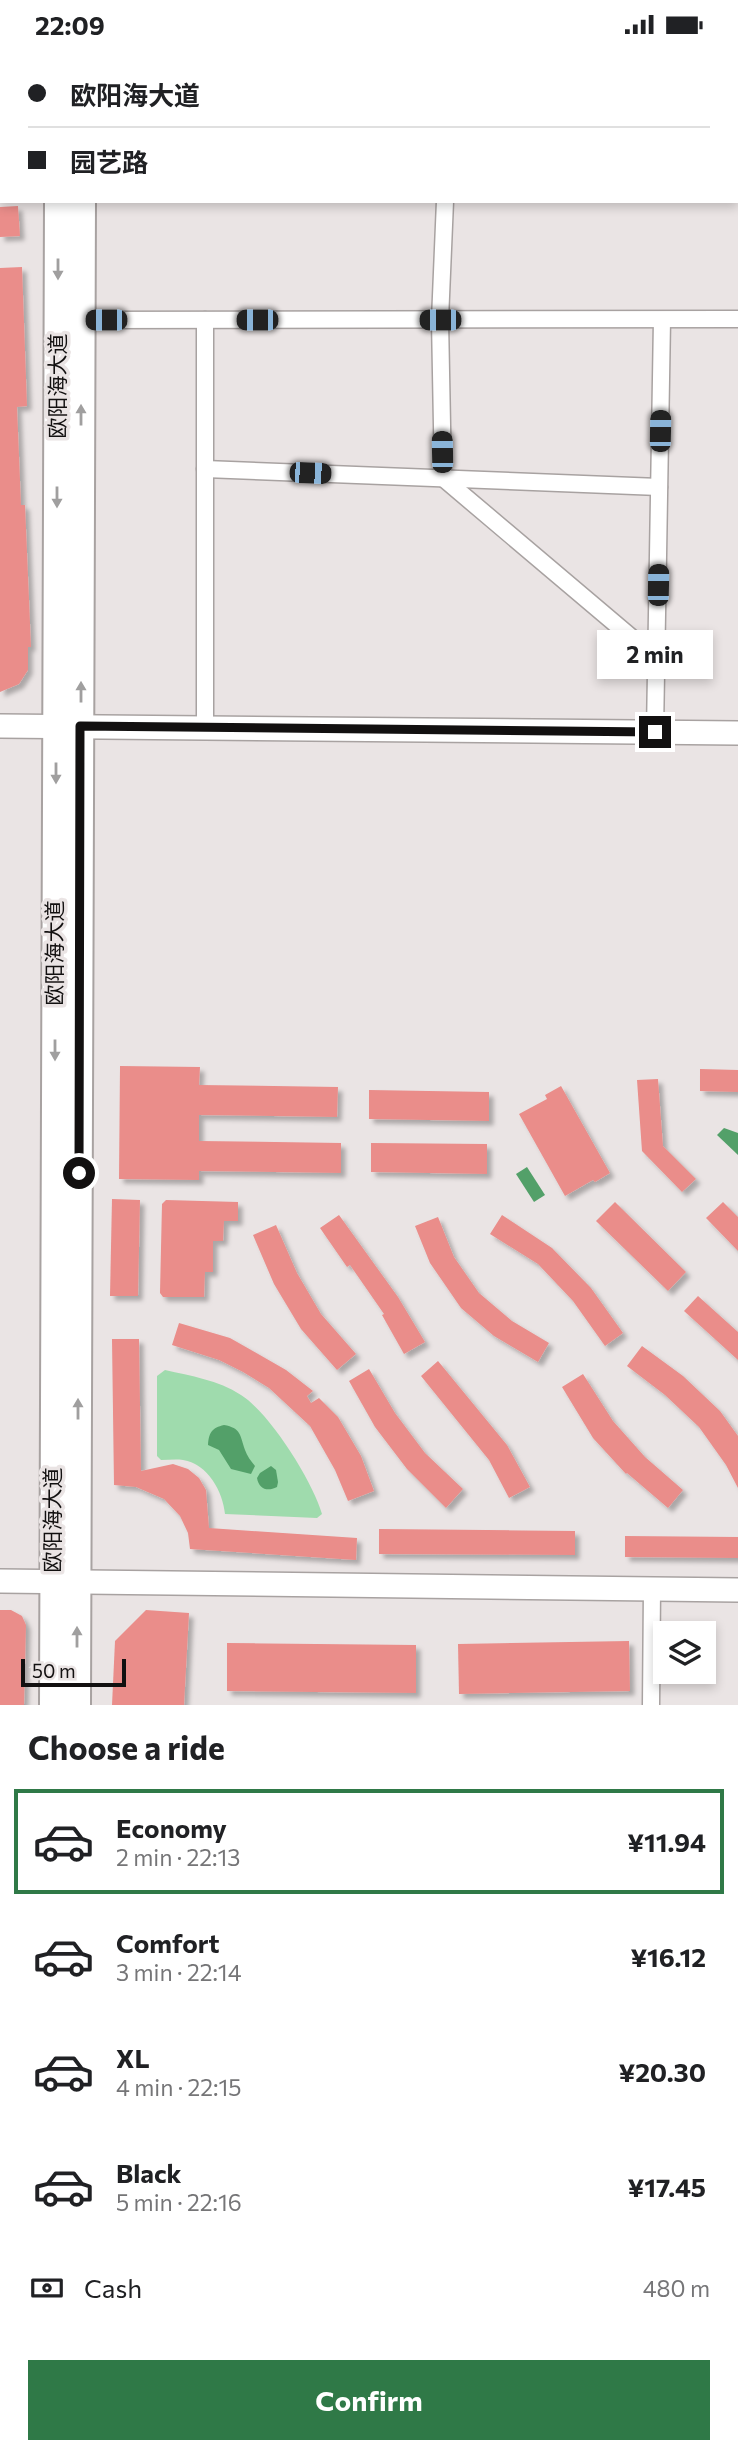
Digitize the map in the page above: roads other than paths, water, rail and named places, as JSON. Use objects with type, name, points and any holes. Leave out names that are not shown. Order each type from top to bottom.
[{"type":"main road","name":"欧阳海大道","points":[[53,1705],[65,1582],[68,726],[58,203]]},
{"type":"main road","name":"欧阳海大道","points":[[68,726],[82,320],[82,203]]},
{"type":"main road","name":"欧阳海大道","points":[[65,1582],[77,1705]]},
{"type":"street","points":[[445,203],[440,320],[443,478],[657,659]]},
{"type":"street","points":[[82,320],[738,320]]},
{"type":"street","points":[[205,320],[205,727]]},
{"type":"street","points":[[655,732],[662,320]]},
{"type":"street","points":[[205,469],[659,487]]},
{"type":"street","points":[[0,726],[738,733]]},
{"type":"street","points":[[0,1581],[738,1590]]},
{"type":"street","points":[[651,1705],[652,1589]]}]
